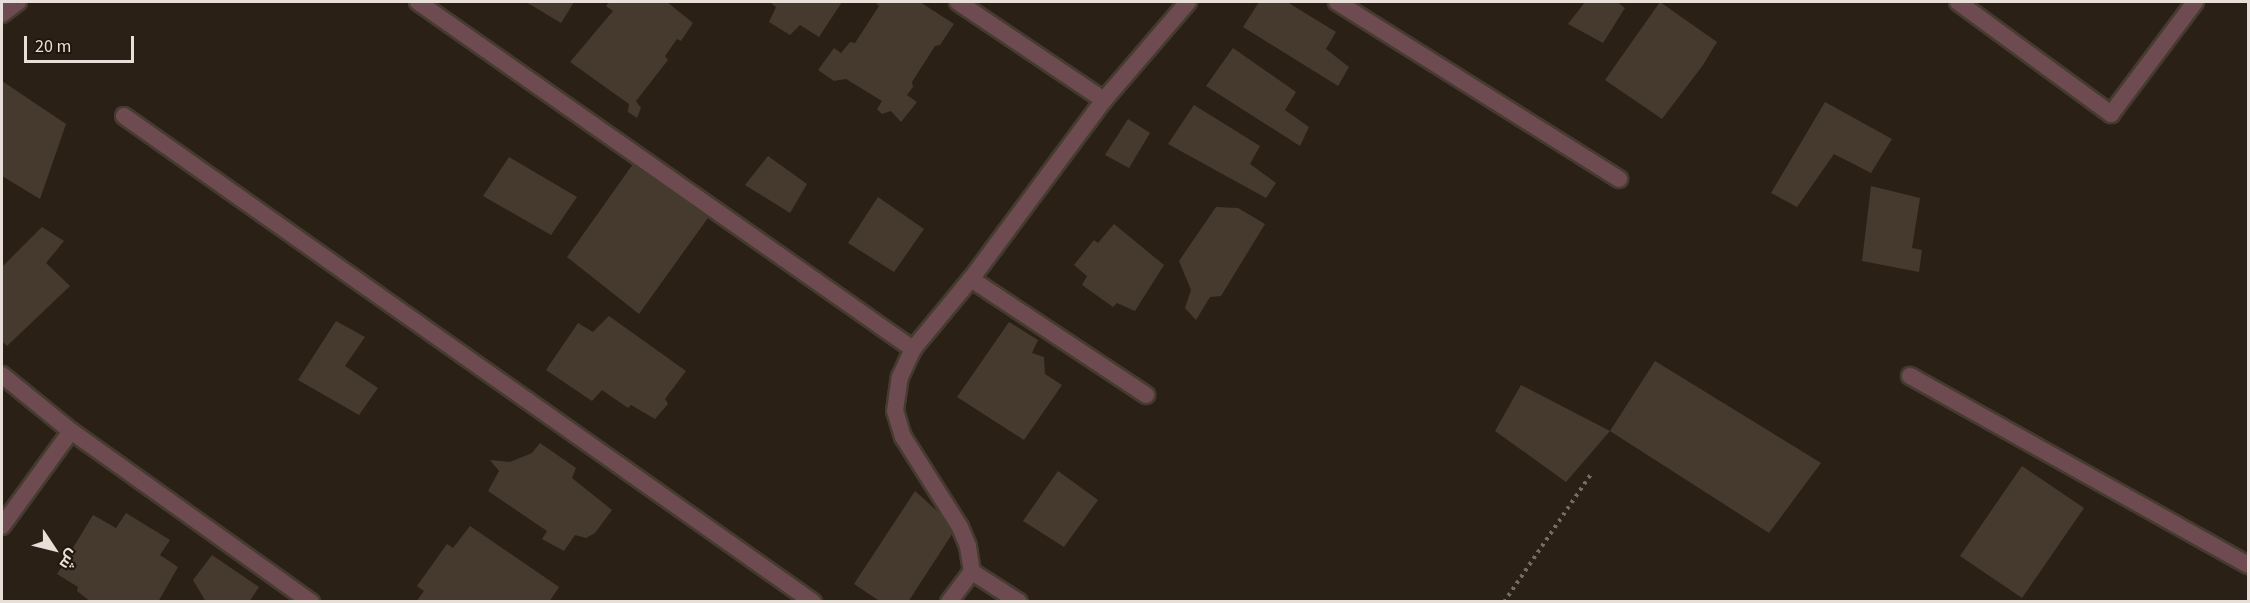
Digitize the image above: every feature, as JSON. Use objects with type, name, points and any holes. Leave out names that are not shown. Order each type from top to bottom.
[{"type":"street","points":[[2,14],[18,2]]},
{"type":"street","points":[[418,2],[913,349]]},
{"type":"street","points":[[958,2],[1104,100]]},
{"type":"street","points":[[949,602],[972,572],[968,546],[960,527],[903,438],[895,411],[900,378],[913,349],[971,279],[1104,100],[1188,2]]},
{"type":"street","points":[[1337,2],[1619,179]]},
{"type":"street","points":[[1958,2],[2111,114],[2195,2]]},
{"type":"street","points":[[124,116],[813,602]]},
{"type":"street","points":[[971,279],[1146,395]]},
{"type":"street","points":[[2,375],[71,431],[311,602]]},
{"type":"street","points":[[1910,376],[2248,565]]},
{"type":"street","points":[[2,526],[71,431]]},
{"type":"street","points":[[972,572],[1019,602]]},
{"type":"path","points":[[1504,602],[1591,474]]},
{"type":"building","points":[[526,2],[574,2],[561,23]]},
{"type":"building","points":[[609,2],[667,2],[693,23],[681,41],[677,39],[665,56],[668,60],[636,101],[641,108],[637,118],[628,112],[629,104],[570,62],[613,11],[606,6]]},
{"type":"building","points":[[770,2],[842,2],[819,37],[800,25],[790,35],[769,22],[776,7]]},
{"type":"building","points":[[875,2],[920,2],[954,24],[940,45],[935,46],[912,82],[913,87],[907,95],[917,102],[901,122],[891,111],[882,114],[877,109],[882,101],[846,79],[834,81],[818,70],[834,48],[841,53],[850,42],[855,43],[879,6]]},
{"type":"building","points":[[1259,2],[1287,2],[1336,32],[1326,49],[1349,67],[1338,86],[1243,27]]},
{"type":"building","points":[[1585,2],[1617,2],[1625,8],[1603,43],[1568,24]]},
{"type":"building","points":[[1660,2],[1717,42],[1703,65],[1662,119],[1605,80]]},
{"type":"building","points":[[1233,48],[1296,92],[1285,110],[1309,127],[1300,146],[1206,86]]},
{"type":"building","points":[[2,81],[66,124],[40,199],[2,176]]},
{"type":"building","points":[[1825,102],[1892,139],[1871,173],[1834,154],[1797,207],[1771,193]]},
{"type":"building","points":[[1194,105],[1260,146],[1250,164],[1276,183],[1266,198],[1168,144]]},
{"type":"building","points":[[1128,119],[1150,133],[1129,168],[1105,155]]},
{"type":"building","points":[[768,156],[807,184],[790,213],[745,185]]},
{"type":"building","points":[[509,157],[577,197],[551,235],[483,196]]},
{"type":"building","points":[[633,164],[710,215],[639,314],[567,257]]},
{"type":"building","points":[[1871,186],[1920,198],[1912,248],[1922,250],[1919,272],[1862,261]]},
{"type":"building","points":[[878,197],[924,229],[894,272],[848,243]]},
{"type":"building","points":[[1216,207],[1238,208],[1265,224],[1221,296],[1210,297],[1196,320],[1185,308],[1191,290],[1179,261]]},
{"type":"building","points":[[1114,224],[1164,265],[1135,311],[1117,303],[1113,307],[1082,285],[1087,276],[1074,265],[1094,240],[1098,243]]},
{"type":"building","points":[[42,227],[64,241],[46,263],[70,286],[7,346],[2,341],[2,267]]},
{"type":"building","points":[[609,316],[686,371],[665,399],[668,404],[655,419],[631,405],[628,408],[602,390],[592,401],[546,370],[578,323],[593,332]]},
{"type":"building","points":[[336,321],[365,337],[345,366],[378,388],[359,415],[298,380]]},
{"type":"building","points":[[1009,322],[1038,340],[1032,353],[1044,357],[1045,374],[1062,385],[1024,440],[957,397]]},
{"type":"building","points":[[1655,361],[1821,463],[1769,533],[1610,431]]},
{"type":"building","points":[[1521,385],[1610,431],[1566,482],[1495,431]]},
{"type":"building","points":[[540,443],[576,468],[572,478],[612,510],[595,533],[586,538],[575,535],[564,551],[542,539],[547,531],[488,491],[499,471],[490,460],[510,462],[532,453]]},
{"type":"building","points":[[2022,466],[2084,508],[2022,598],[1960,556]]},
{"type":"building","points":[[1058,471],[1098,500],[1064,547],[1023,521]]},
{"type":"building","points":[[915,491],[956,528],[908,602],[881,602],[854,584]]},
{"type":"building","points":[[126,513],[170,540],[160,555],[178,567],[158,602],[91,602],[77,591],[78,587],[57,574],[93,515],[116,528]]},
{"type":"building","points":[[470,526],[559,587],[549,602],[416,602],[424,591],[417,586],[447,544],[453,548]]},
{"type":"building","points":[[212,555],[259,587],[249,602],[206,602],[193,580]]}]
